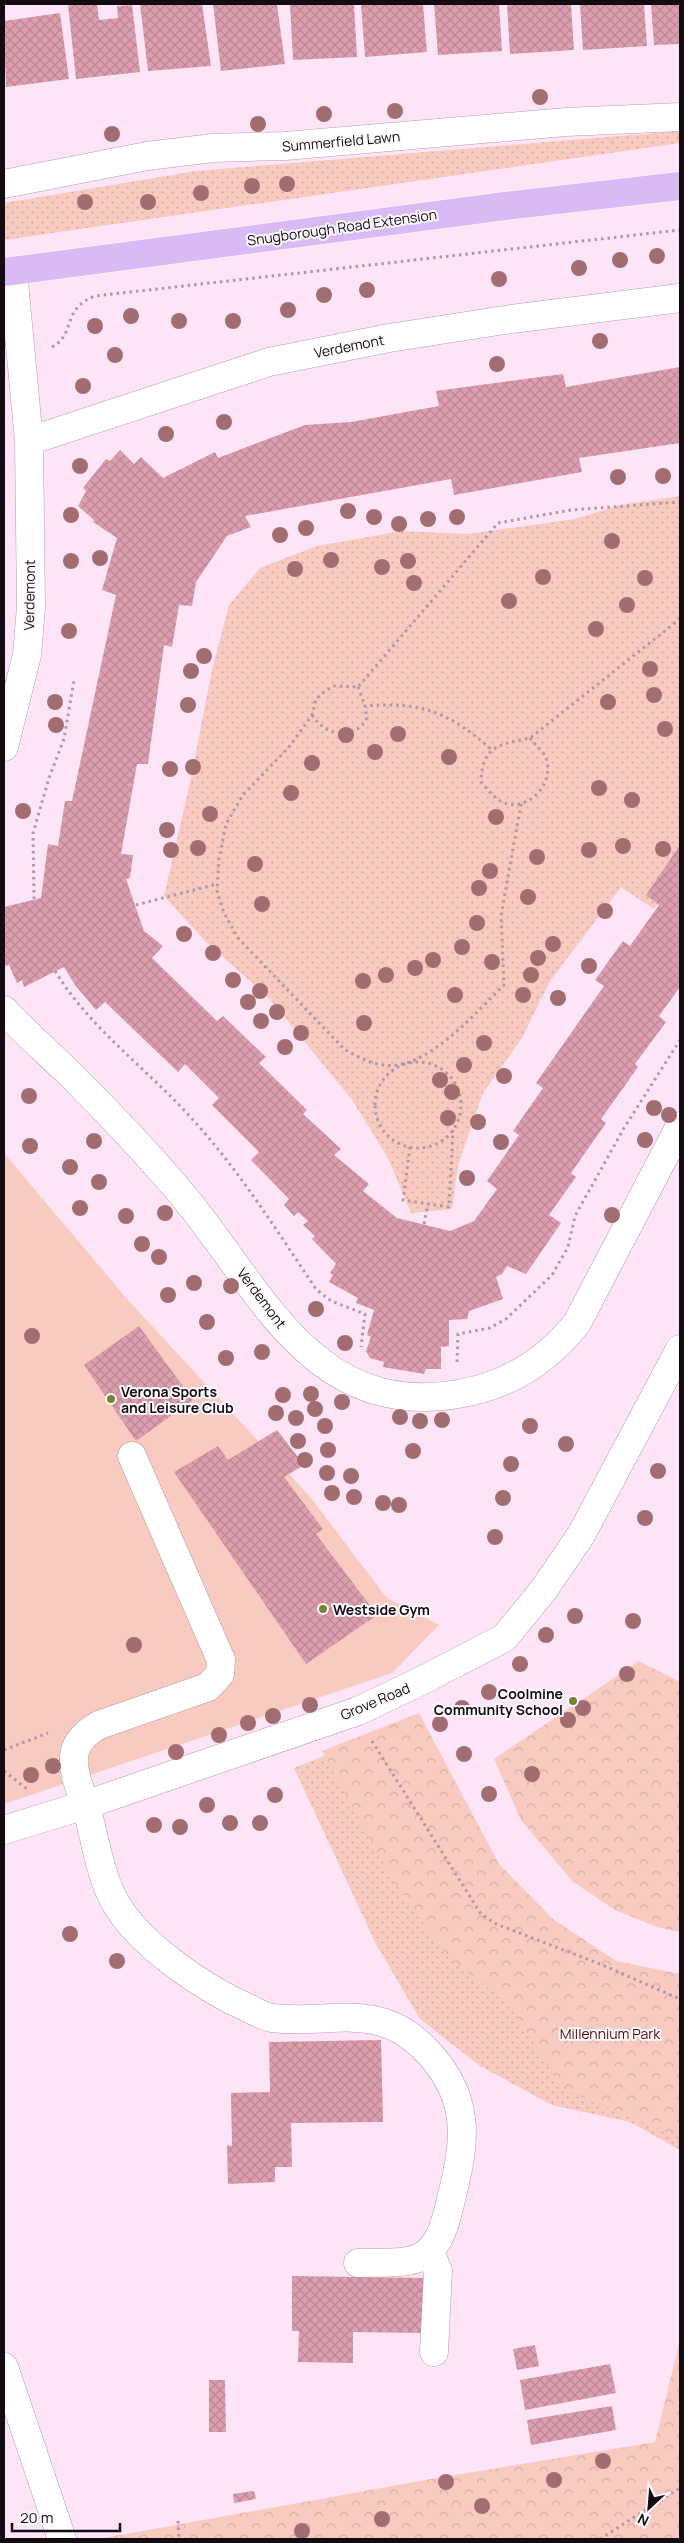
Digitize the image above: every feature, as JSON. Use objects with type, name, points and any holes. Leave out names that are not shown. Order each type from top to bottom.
[{"type":"main road","name":"Snugborough Road Extension","points":[[9,272],[505,206],[680,186]]},
{"type":"street","name":"Summerfield Lawn","points":[[4,184],[147,156],[213,148],[285,146],[566,122],[680,117]]},
{"type":"street","name":"Verdemont","points":[[4,747],[27,655],[31,607],[28,440],[9,272]]},
{"type":"street","name":"Verdemont","points":[[28,440],[269,362],[399,336],[511,319],[680,298]]},
{"type":"street","name":"Verdemont","points":[[4,1010],[75,1079],[199,1213],[276,1321],[298,1343],[333,1372],[376,1392],[434,1398],[464,1393],[494,1385],[544,1358],[562,1342],[576,1323],[680,1126]]},
{"type":"street","name":"Grove Road","points":[[4,1830],[358,1710],[421,1682],[504,1638],[542,1592],[581,1535],[680,1349]]},
{"type":"street","points":[[132,1456],[221,1660],[220,1674],[208,1687],[99,1725],[87,1731],[79,1740],[74,1752],[73,1770],[85,1804],[102,1870],[118,1907],[153,1948],[222,1996],[270,2018],[373,2018],[404,2030],[428,2053],[450,2084],[461,2112],[464,2139],[444,2229],[430,2252],[411,2262],[358,2263]]},
{"type":"street","points":[[430,2252],[438,2271],[434,2352]]},
{"type":"street","points":[[4,2367],[62,2539]]},
{"type":"path","points":[[19,352],[51,348],[59,344],[76,307],[83,301],[95,296],[680,230]]},
{"type":"path","points":[[358,687],[498,523],[571,510],[680,502]]},
{"type":"path","points":[[530,738],[544,755],[547,766],[541,790],[532,800],[521,804],[508,804],[496,799],[481,782],[483,760],[492,750],[504,743],[530,738],[680,619]]},
{"type":"path","points":[[34,899],[33,833],[49,778],[64,739],[74,680]]},
{"type":"path","points":[[358,687],[334,686],[316,699],[312,715],[289,747],[243,795],[226,824],[218,859],[217,891],[224,913],[238,938],[344,1050],[362,1059],[384,1066],[419,1061],[433,1064],[445,1072],[454,1082],[460,1095],[461,1109],[453,1129],[449,1207],[404,1200],[410,1147]]},
{"type":"path","points":[[312,715],[319,725],[329,732],[354,731],[361,727],[367,718],[358,687]]},
{"type":"path","points":[[365,706],[388,705],[428,709],[445,715],[470,730],[492,750]]},
{"type":"path","points":[[453,1129],[438,1143],[424,1147],[410,1147],[397,1142],[386,1134],[378,1121],[375,1108],[376,1093],[382,1080],[392,1070],[428,1053],[445,1040],[504,985],[500,916],[521,804]]},
{"type":"path","points":[[136,905],[217,884]]},
{"type":"path","points":[[55,971],[72,999],[192,1119],[232,1164],[316,1289],[331,1301],[365,1314],[360,1353]]},
{"type":"path","points":[[458,1363],[458,1334],[490,1328],[506,1320],[552,1275],[568,1248],[576,1216],[615,1144],[680,1040]]},
{"type":"path","points":[[424,1224],[428,1204]]},
{"type":"path","points":[[358,1710],[375,1749],[481,1914],[496,1924],[600,1964],[680,1999]]},
{"type":"path","points":[[4,1750],[49,1732],[60,1732],[79,1740]]},
{"type":"path","points":[[600,2539],[680,2488]]},
{"type":"path","points":[[178,2521],[179,2539]]},
{"type":"green space","points":[[680,131],[680,143],[4,240],[4,203],[196,171]]},
{"type":"green space","points":[[680,496],[680,873],[654,909],[621,887],[550,981],[522,1038],[483,1093],[458,1165],[452,1209],[411,1213],[388,1158],[353,1101],[268,997],[206,942],[164,896],[191,778],[212,670],[229,605],[260,568],[317,546],[402,531],[468,534],[575,519],[620,505]]},
{"type":"green space","name":"Verona Sports and Leisure Club","points":[[4,1153],[127,1299],[311,1498],[386,1597],[439,1625],[392,1673],[4,1804]]},
{"type":"green space","points":[[639,1661],[680,1682],[680,1932],[657,1927],[615,1910],[572,1881],[521,1820],[494,1759]]},
{"type":"green space","name":"Millennium Park","points":[[419,1713],[499,1864],[553,1919],[616,1961],[680,1974],[680,2138],[562,2089],[510,2004],[449,1958],[394,1882],[322,1751]]},
{"type":"green space","name":"Millennium Park","points":[[414,1720],[495,1867],[548,1922],[614,1968],[680,1979],[680,2150],[630,2122],[552,2105],[480,2066],[420,2019],[376,1944],[294,1768]]},
{"type":"green space","points":[[680,2340],[680,2539],[98,2539],[431,2479],[655,2442]]},
{"type":"building","points":[[68,4],[97,4],[99,20],[118,18],[117,6],[132,5],[140,72],[76,79]]},
{"type":"building","points":[[140,4],[202,4],[211,66],[148,71]]},
{"type":"building","points":[[213,4],[277,4],[285,64],[221,71]]},
{"type":"building","points":[[290,4],[354,4],[357,57],[293,60]]},
{"type":"building","points":[[361,4],[423,4],[427,52],[365,57]]},
{"type":"building","points":[[434,4],[499,4],[502,51],[438,55]]},
{"type":"building","points":[[507,4],[571,4],[574,50],[510,54]]},
{"type":"building","points":[[580,4],[644,4],[647,46],[583,50]]},
{"type":"building","points":[[651,4],[680,4],[680,44],[654,45]]},
{"type":"building","points":[[60,13],[69,79],[6,87],[4,21]]},
{"type":"building","points":[[680,367],[680,443],[579,458],[582,472],[454,495],[451,479],[245,516],[251,527],[227,536],[196,582],[192,606],[179,605],[172,647],[164,645],[148,764],[137,764],[121,854],[133,855],[130,878],[126,879],[144,931],[163,946],[152,958],[217,1021],[223,1016],[266,1057],[259,1063],[307,1110],[303,1114],[341,1149],[334,1155],[369,1184],[363,1191],[397,1218],[450,1231],[474,1221],[497,1189],[487,1181],[519,1135],[513,1131],[543,1088],[536,1083],[604,986],[595,980],[623,941],[630,946],[659,905],[646,895],[678,848],[680,849],[680,987],[659,1016],[666,1022],[635,1064],[638,1067],[601,1119],[606,1123],[571,1173],[576,1177],[549,1215],[561,1223],[526,1274],[507,1266],[502,1274],[496,1277],[503,1299],[469,1311],[467,1319],[449,1320],[449,1346],[441,1347],[441,1369],[426,1369],[424,1374],[383,1367],[384,1362],[370,1358],[366,1351],[371,1337],[367,1335],[374,1310],[356,1303],[358,1298],[329,1282],[333,1275],[330,1273],[336,1264],[312,1239],[315,1236],[303,1225],[308,1221],[298,1212],[294,1216],[284,1205],[289,1199],[251,1160],[259,1152],[212,1105],[219,1098],[185,1064],[178,1072],[105,1002],[96,1010],[75,985],[64,967],[24,987],[22,980],[17,983],[9,965],[6,966],[4,961],[4,907],[41,898],[48,844],[58,846],[65,801],[72,801],[116,595],[102,590],[117,538],[93,522],[94,520],[78,506],[86,491],[83,488],[106,459],[110,461],[120,450],[134,464],[141,457],[163,478],[215,452],[218,458],[305,425],[351,422],[439,406],[436,391],[563,374],[566,387]]},
{"type":"building","points":[[139,1326],[193,1400],[136,1441],[84,1365]]},
{"type":"building","points":[[277,1430],[304,1465],[284,1477],[323,1529],[316,1534],[377,1615],[306,1664],[174,1472],[218,1446],[228,1460]]},
{"type":"building","points":[[381,2040],[383,2122],[291,2123],[292,2167],[275,2167],[275,2182],[228,2184],[227,2145],[232,2146],[231,2093],[270,2092],[269,2042]]},
{"type":"building","points":[[292,2276],[424,2278],[423,2333],[353,2332],[353,2363],[298,2362],[299,2331],[292,2331]]},
{"type":"building","points":[[535,2345],[539,2366],[517,2370],[513,2349]]},
{"type":"building","points":[[610,2364],[616,2393],[525,2410],[520,2380]]},
{"type":"building","points":[[209,2380],[225,2380],[226,2432],[209,2432]]},
{"type":"building","points":[[612,2406],[616,2430],[531,2445],[527,2420]]},
{"type":"building","points":[[254,2491],[256,2499],[234,2503],[233,2494]]},
{"type":"place","name":"Verona Sports and Leisure Club","points":[[111,1399]]},
{"type":"place","name":"Westside Gym","points":[[323,1609]]},
{"type":"place","name":"Coolmine Community School","points":[[573,1701]]}]
